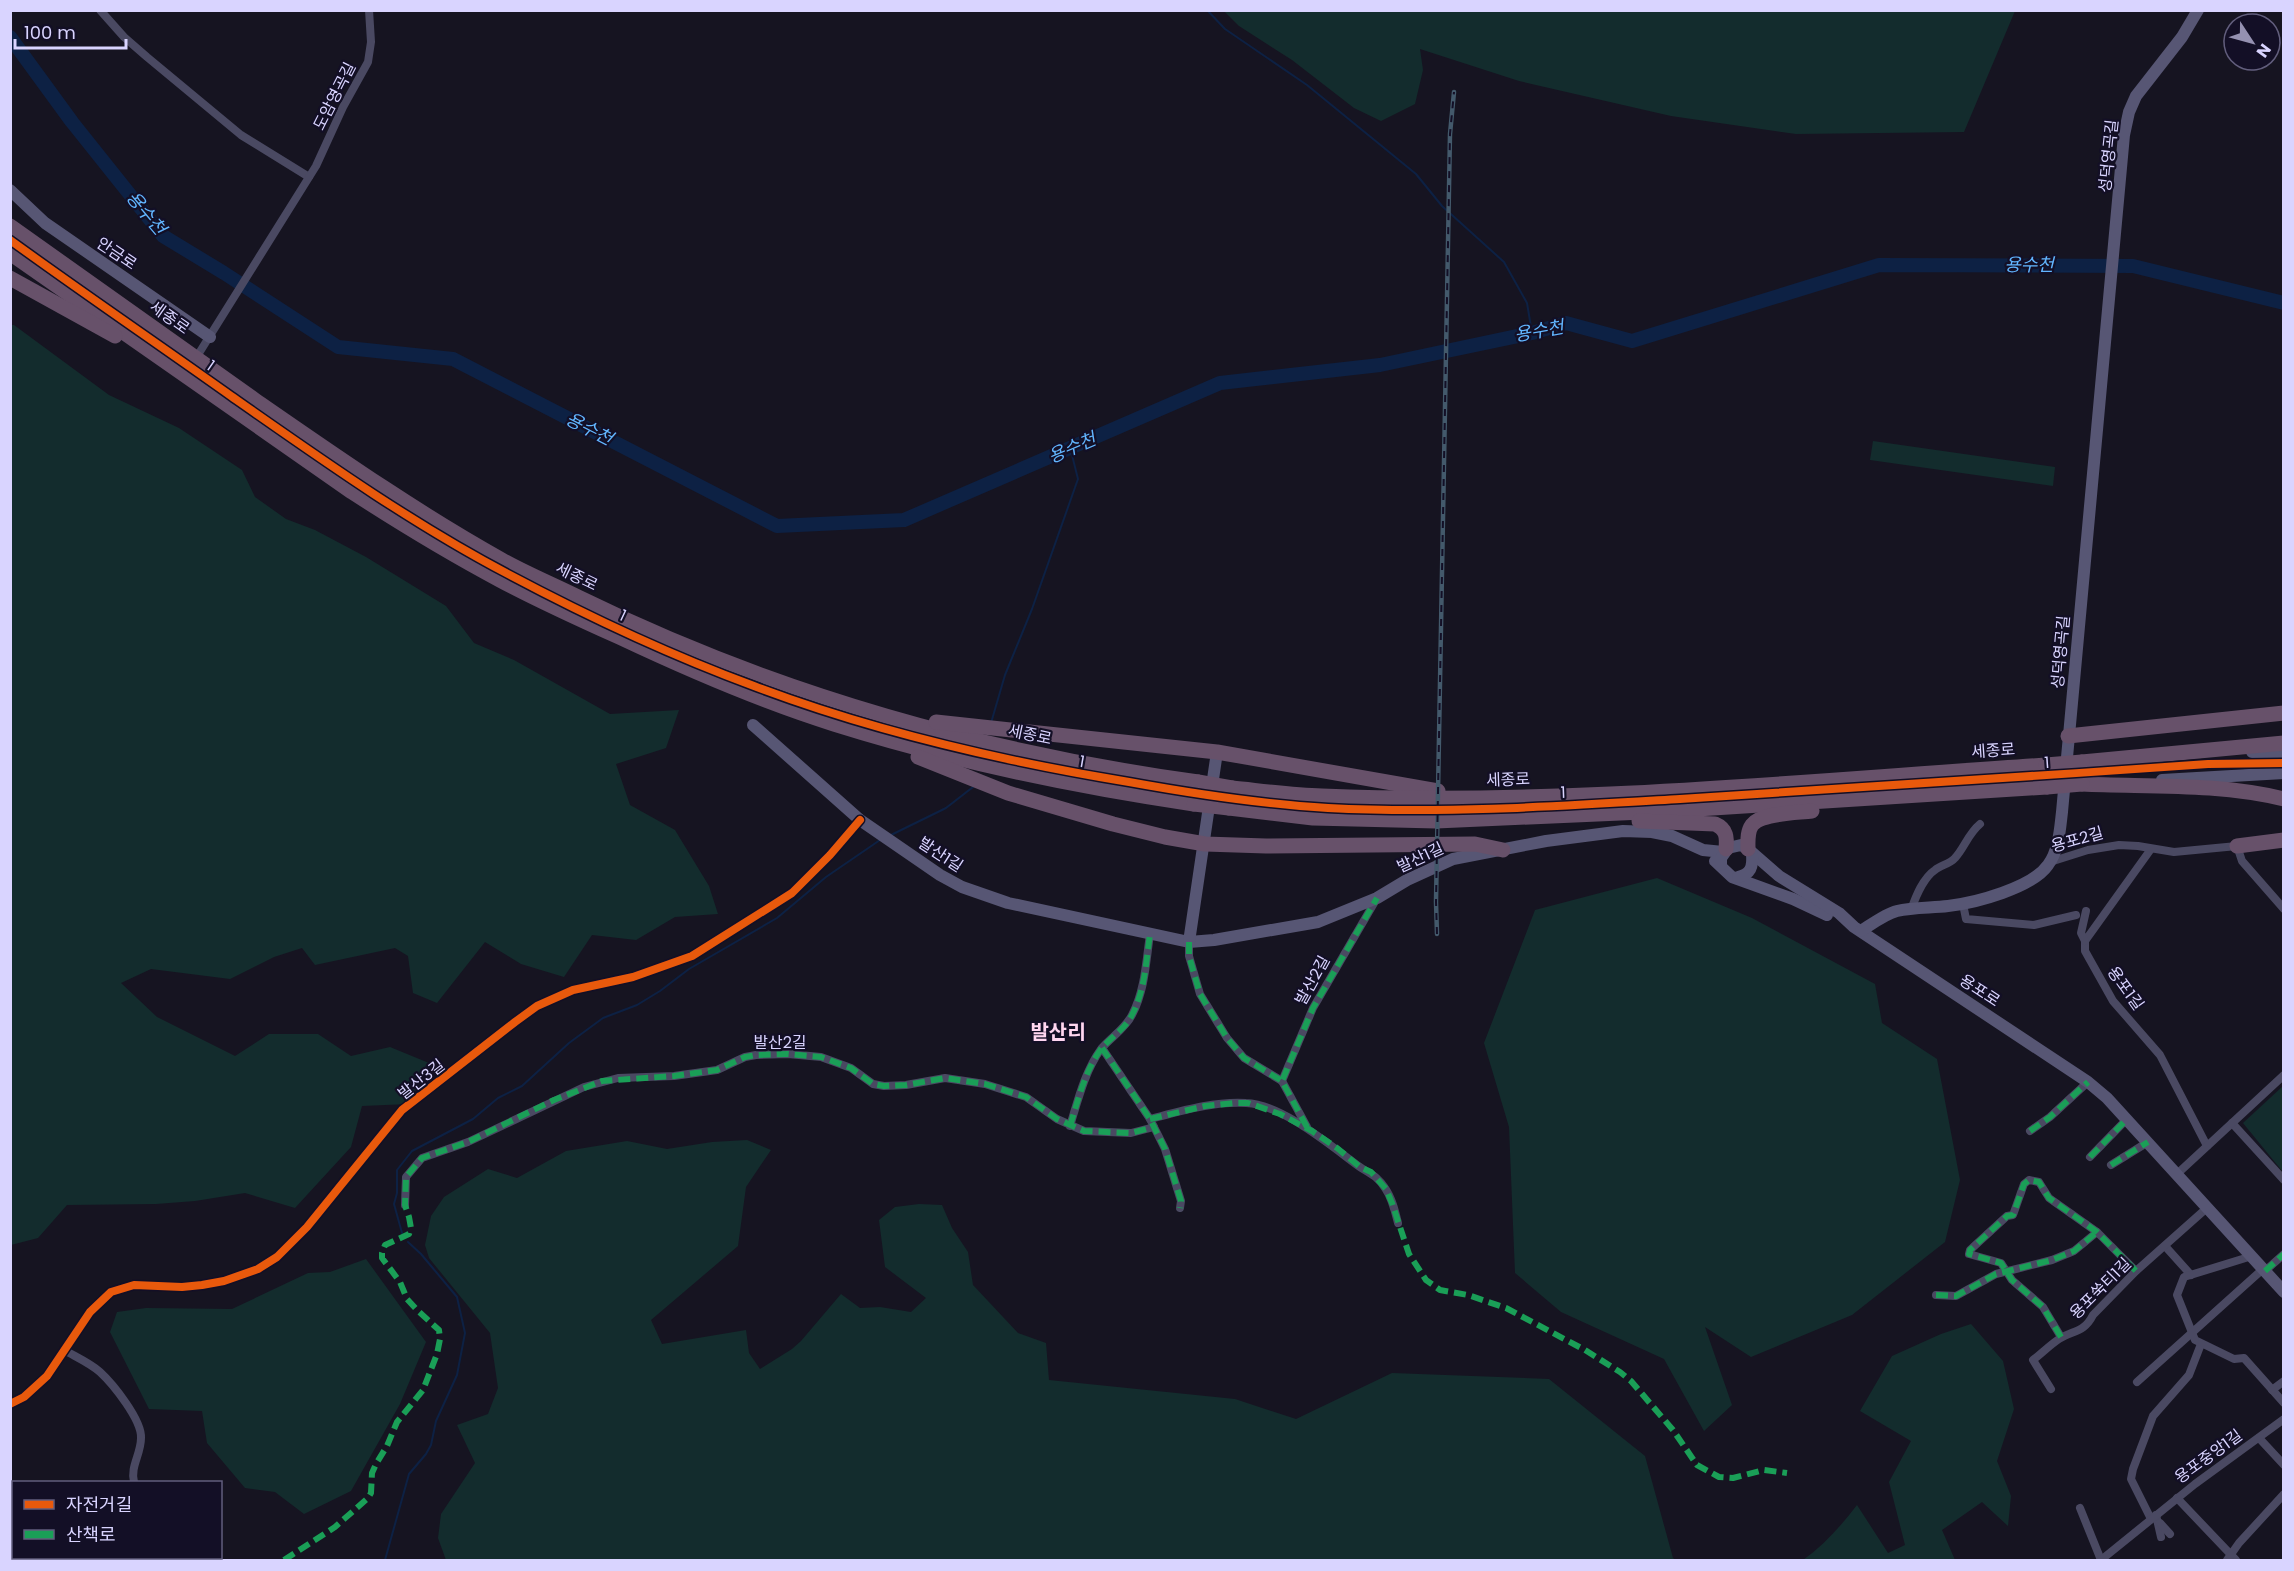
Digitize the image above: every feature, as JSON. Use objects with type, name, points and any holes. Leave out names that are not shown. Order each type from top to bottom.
[{"type":"highway","name":"세종로","points":[[10,226],[364,476],[505,561],[607,611],[750,672],[841,704],[961,731],[1022,752],[1123,772],[1232,788],[1319,796],[1435,799],[1603,794],[2046,765],[2283,743]]},
{"type":"highway","name":"1","points":[[10,253],[360,497],[447,551],[503,582],[675,664],[744,692],[954,765],[1016,773],[1194,804],[1313,818],[1414,820],[1576,815],[2082,784],[2226,790],[2283,799]]},
{"type":"highway","points":[[10,278],[201,386]]},
{"type":"highway","points":[[2068,736],[2283,712]]},
{"type":"highway","points":[[961,731],[1027,733],[1217,752],[1477,798]]},
{"type":"highway","points":[[954,765],[1008,794],[1144,832],[1205,844],[1266,846],[1474,844],[1503,850]]},
{"type":"highway","points":[[1750,852],[1749,832],[1752,825],[1767,817],[1918,795]]},
{"type":"highway","points":[[1576,815],[1715,824],[1721,826],[1725,832],[1725,850]]},
{"type":"highway","points":[[2237,846],[2283,840]]},
{"type":"street","points":[[100,10],[124,37],[242,135],[309,177]]},
{"type":"street","name":"도암영곡길","points":[[196,358],[309,177],[368,62],[371,42],[369,10]]},
{"type":"street","name":"성덕영곡길","points":[[2050,862],[2059,837],[2124,135],[2129,112],[2136,96],[2182,37],[2198,10]]},
{"type":"street","name":"안금로","points":[[10,190],[45,223],[210,337]]},
{"type":"street","name":"발산1길","points":[[753,725],[860,820],[940,875],[962,887],[1008,903],[1189,942],[1224,939],[1318,922],[1377,898],[1407,880],[1453,859],[1546,841],[1623,831],[1652,832],[1672,836]]},
{"type":"street","points":[[1217,752],[1189,942],[1189,956],[1200,994],[1227,1038],[1244,1058],[1282,1081]]},
{"type":"street","points":[[2136,756],[2283,752]]},
{"type":"street","points":[[2104,785],[2283,773]]},
{"type":"street","name":"발산3길","points":[[10,1404],[24,1397],[47,1377],[90,1312],[111,1292],[134,1285],[182,1287],[224,1281],[258,1269],[277,1257],[307,1227],[402,1110],[515,1022],[537,1006],[573,990],[633,977],[692,956],[792,893],[830,855],[860,820]]},
{"type":"street","points":[[1911,910],[1922,886],[1933,870],[1953,860],[1963,848],[1970,832],[1980,824]]},
{"type":"street","points":[[1672,836],[1704,850],[1725,850],[1733,845],[1741,845],[1798,888],[1839,913],[1858,929]]},
{"type":"street","points":[[1672,836],[1721,865],[1725,873],[1815,908],[1858,929]]},
{"type":"street","name":"용포2길","points":[[1858,929],[1897,911],[1963,904],[1985,899],[2029,881],[2050,862],[2104,847],[2128,845],[2174,852],[2237,846]]},
{"type":"street","points":[[2237,846],[2242,861],[2283,909]]},
{"type":"street","points":[[2086,911],[2081,933],[2085,941],[2151,849]]},
{"type":"street","points":[[1721,865],[1725,850]]},
{"type":"street","points":[[1738,878],[1747,874],[1751,868],[1750,852]]},
{"type":"street","name":"발산2길","points":[[1312,1131],[1304,1124],[1282,1081],[1313,1008],[1377,898]]},
{"type":"street","points":[[1963,904],[1965,919],[2034,925],[2076,915]]},
{"type":"street","name":"용포로","points":[[1858,929],[2088,1082],[2127,1119],[2283,1292]]},
{"type":"street","points":[[1070,1126],[1083,1084],[1102,1048],[1131,1018],[1138,1002],[1143,987],[1150,934]]},
{"type":"street","name":"용포1길","points":[[2085,941],[2085,951],[2113,1001],[2160,1055],[2207,1146]]},
{"type":"street","points":[[1102,1048],[1152,1123],[1165,1149],[1181,1201],[1180,1208]]},
{"type":"street","name":"발산2길","points":[[405,1205],[406,1177],[422,1158],[468,1142],[584,1087],[618,1078],[675,1076],[717,1070],[745,1057],[788,1054],[821,1057],[851,1068],[873,1084],[884,1086],[906,1085],[945,1078],[985,1084],[1026,1097],[1057,1119],[1084,1131],[1131,1132],[1205,1106],[1248,1103],[1274,1111],[1312,1131],[1360,1167],[1371,1172],[1386,1189],[1398,1223]]},
{"type":"street","points":[[2177,1174],[2283,1075]]},
{"type":"street","points":[[2030,1131],[2050,1117],[2088,1082]]},
{"type":"street","points":[[2090,1157],[2127,1119]]},
{"type":"street","points":[[2232,1123],[2283,1180]]},
{"type":"street","points":[[2111,1166],[2148,1142]]},
{"type":"street","points":[[2061,1337],[2043,1307],[2012,1280],[2001,1263],[1969,1254],[1970,1250],[2007,1216],[2013,1215],[2024,1184],[2029,1180],[2039,1182],[2049,1198],[2097,1232],[2136,1271]]},
{"type":"street","name":"용포쑥티1길","points":[[2051,1389],[2033,1360],[2061,1337],[2075,1334],[2090,1322],[2093,1314],[2136,1271],[2208,1207]]},
{"type":"street","points":[[1936,1295],[1956,1296],[1996,1274],[2030,1267],[2063,1256],[2074,1251],[2097,1232]]},
{"type":"street","points":[[2165,1246],[2191,1275]]},
{"type":"street","points":[[2136,1382],[2283,1254]]},
{"type":"street","points":[[2252,1256],[2184,1277],[2178,1295],[2195,1340],[2234,1359],[2244,1358],[2283,1403]]},
{"type":"street","points":[[2170,1534],[2156,1519],[2131,1479],[2153,1416],[2189,1375],[2201,1344]]},
{"type":"street","points":[[64,1350],[101,1373],[135,1418],[141,1431],[141,1441],[132,1474],[134,1481]]},
{"type":"street","points":[[2272,1390],[2283,1381]]},
{"type":"street","name":"용포중앙1길","points":[[2101,1560],[2156,1519],[2177,1498],[2283,1419]]},
{"type":"street","points":[[2259,1438],[2283,1465]]},
{"type":"street","points":[[2177,1498],[2232,1558],[2283,1494]]},
{"type":"street","points":[[2080,1508],[2101,1560]]},
{"type":"street","points":[[2156,1519],[2161,1537]]},
{"type":"green space","points":[[1224,11],[2015,11],[1964,132],[1796,134],[1671,116],[1519,81],[1420,49],[1423,70],[1415,104],[1381,121],[1354,108],[1292,60],[1239,26]]},
{"type":"green space","points":[[10,325],[14,325],[109,395],[179,428],[242,470],[255,497],[286,519],[315,530],[366,557],[446,606],[474,643],[514,660],[610,714],[679,710],[666,748],[616,764],[630,805],[675,830],[709,886],[718,914],[675,917],[636,940],[592,935],[564,977],[521,964],[485,942],[437,1003],[413,993],[408,956],[395,948],[315,965],[302,948],[274,957],[230,979],[151,969],[121,983],[157,1017],[235,1056],[269,1034],[318,1034],[351,1056],[390,1047],[429,1063],[409,1104],[362,1106],[351,1147],[295,1208],[245,1193],[195,1201],[156,1204],[67,1205],[38,1238],[11,1245]]},
{"type":"green space","points":[[1873,441],[2055,467],[2053,486],[1870,460]]},
{"type":"green space","points":[[1657,878],[1752,918],[1875,984],[1882,1023],[1937,1059],[1960,1180],[1945,1242],[1852,1315],[1751,1357],[1705,1327],[1732,1405],[1704,1431],[1664,1359],[1561,1312],[1515,1273],[1509,1127],[1484,1043],[1535,910]]},
{"type":"green space","points":[[2283,1086],[2283,1172],[2243,1123]]},
{"type":"green space","points":[[747,1140],[771,1150],[746,1187],[738,1246],[651,1320],[662,1344],[746,1330],[749,1353],[760,1369],[801,1341],[841,1294],[860,1308],[880,1307],[911,1312],[926,1298],[885,1267],[879,1220],[895,1207],[919,1204],[942,1205],[952,1228],[968,1252],[973,1285],[1018,1333],[1046,1343],[1049,1380],[1235,1399],[1296,1419],[1392,1373],[1549,1379],[1645,1456],[1673,1558],[1676,1560],[446,1560],[438,1538],[441,1514],[475,1463],[457,1425],[488,1414],[498,1388],[490,1333],[429,1258],[425,1245],[431,1216],[444,1197],[488,1169],[517,1178],[566,1151],[627,1141],[667,1149],[712,1142]]},
{"type":"green space","points":[[366,1259],[426,1342],[400,1404],[351,1491],[304,1514],[275,1492],[245,1488],[207,1443],[202,1411],[149,1409],[110,1332],[117,1312],[146,1308],[232,1309],[308,1273],[330,1272]]},
{"type":"green space","points":[[1971,1324],[2003,1361],[2014,1409],[1997,1461],[2011,1496],[2008,1526],[1982,1502],[1942,1530],[1955,1560],[1803,1560],[1832,1535],[1857,1505],[1888,1553],[1905,1545],[1889,1482],[1911,1441],[1860,1411],[1892,1356],[1941,1334]]},
{"type":"green space","points":[[10,1524],[12,1524],[12,1559],[129,1560],[11,1560]]},
{"type":"waterway","points":[[1207,10],[1225,29],[1307,85],[1416,174],[1442,206],[1504,262],[1527,303],[1532,333]]},
{"type":"waterway","name":"용수천","points":[[10,37],[72,122],[163,236],[338,347],[453,359],[777,526],[904,520],[1220,383],[1380,365],[1532,333],[1566,323],[1632,341],[1879,265],[2133,266],[2284,303]]},
{"type":"waterway","points":[[991,723],[1005,675],[1032,609],[1078,479],[1070,447]]},
{"type":"waterway","points":[[891,835],[946,808],[973,787]]},
{"type":"waterway","points":[[402,1233],[394,1204],[397,1193],[397,1170],[412,1151],[473,1119],[498,1098],[522,1086],[569,1043],[603,1018],[637,1005],[689,969],[777,918],[826,877],[880,840]]},
{"type":"waterway","points":[[385,1560],[409,1474],[431,1445],[436,1421],[457,1375],[465,1333],[457,1297],[408,1242]]},
{"type":"railway","points":[[1437,934],[1450,134],[1454,92]]},
{"type":"marked path","points":[[1307,1127],[1282,1081],[1313,1008],[1377,898]]},
{"type":"marked path","points":[[1070,1126],[1082,1086],[1095,1058],[1126,1025],[1140,996],[1150,934]]},
{"type":"marked path","points":[[1189,942],[1189,956],[1200,994],[1227,1038],[1244,1058],[1282,1081]]},
{"type":"marked path","points":[[1102,1048],[1150,1119],[1165,1149],[1181,1201],[1180,1208]]},
{"type":"marked path","points":[[284,1560],[335,1527],[368,1498],[371,1493],[372,1473],[376,1464],[397,1422],[423,1390],[437,1354],[439,1330],[407,1299],[400,1282],[382,1258],[385,1245],[409,1234],[411,1228],[405,1205],[406,1177],[422,1158],[468,1142],[554,1100],[602,1081],[674,1076],[717,1070],[745,1057],[756,1055],[788,1054],[821,1057],[851,1068],[873,1084],[884,1086],[906,1085],[945,1078],[985,1084],[1026,1097],[1057,1119],[1084,1131],[1131,1133],[1154,1127]]},
{"type":"marked path","points":[[2030,1131],[2050,1117],[2088,1082]]},
{"type":"marked path","points":[[1150,1119],[1205,1106],[1248,1103],[1280,1114],[1312,1131],[1360,1167],[1371,1172],[1386,1189],[1409,1254],[1426,1280],[1440,1290],[1468,1295],[1506,1308],[1585,1350],[1620,1372],[1631,1381],[1673,1430],[1697,1465],[1719,1477],[1733,1478],[1764,1470],[1787,1473]]},
{"type":"marked path","points":[[2090,1157],[2127,1119]]},
{"type":"marked path","points":[[2111,1165],[2148,1142]]},
{"type":"marked path","points":[[2061,1337],[2043,1307],[2012,1280],[2001,1263],[1969,1254],[1970,1250],[2007,1216],[2013,1215],[2024,1184],[2029,1180],[2039,1182],[2049,1198],[2097,1232],[2136,1271]]},
{"type":"marked path","points":[[1936,1295],[1956,1296],[1996,1274],[2052,1260],[2074,1251],[2097,1232]]},
{"type":"marked path","points":[[2265,1271],[2284,1254]]},
{"type":"cycle path","name":"1","points":[[10,240],[333,467],[436,534],[508,574],[629,634],[754,686],[892,731],[986,755],[1081,774],[1228,798],[1278,804],[1372,810],[1592,804],[2208,764],[2284,763]]},
{"type":"cycle path","points":[[10,1404],[24,1397],[47,1376],[90,1312],[111,1292],[134,1285],[182,1287],[202,1285],[224,1281],[258,1269],[277,1257],[307,1227],[402,1110],[515,1022],[537,1006],[573,990],[633,977],[692,956],[792,893],[830,855],[860,820]]},
{"type":"district","name":"발산리","points":[[1058,1032]]}]
